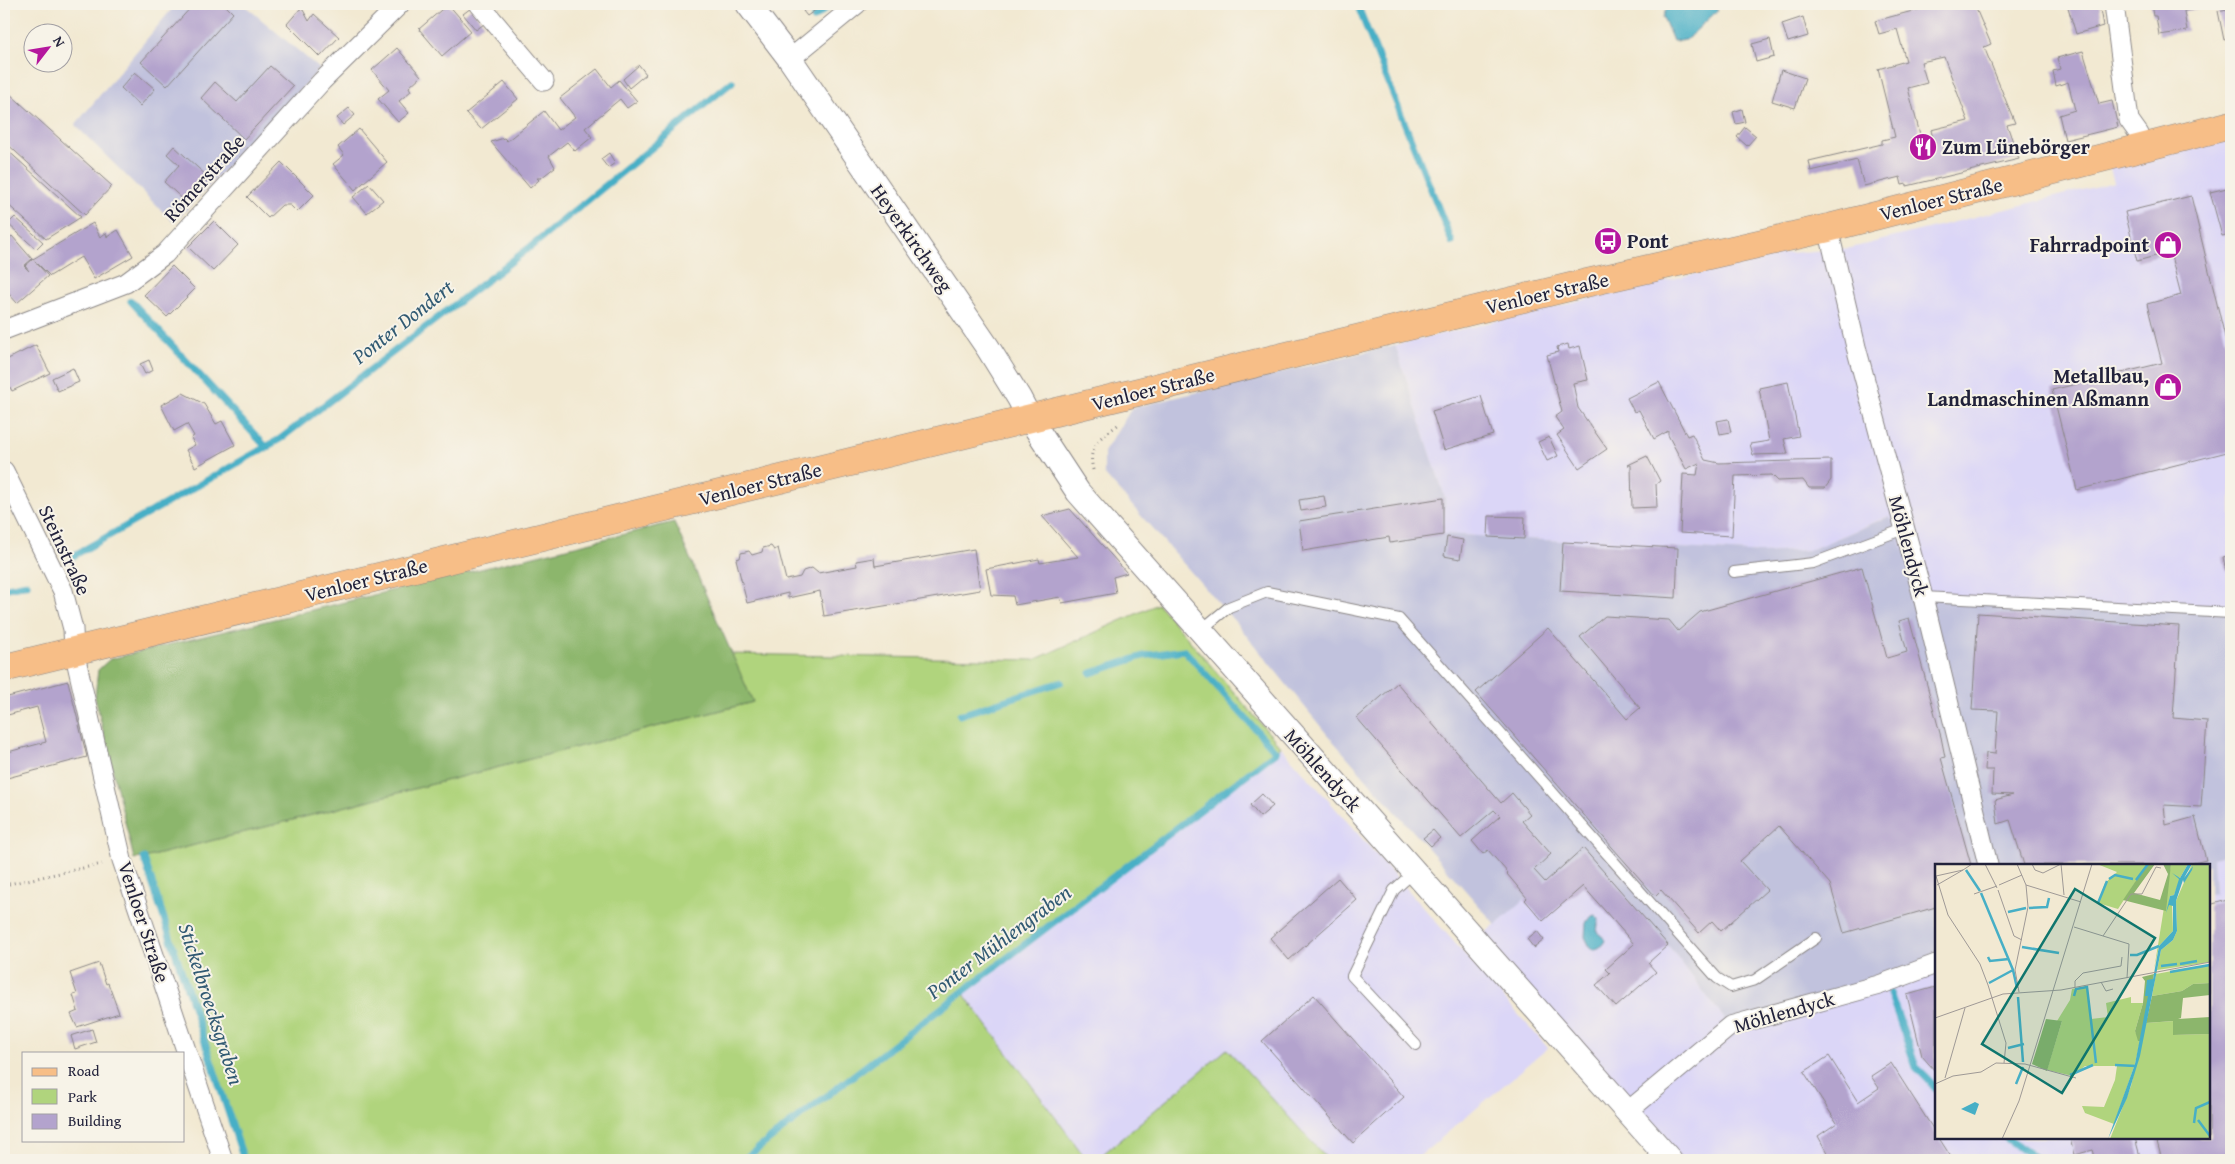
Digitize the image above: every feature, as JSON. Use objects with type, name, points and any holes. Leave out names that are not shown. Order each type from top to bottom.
[{"type":"main road","name":"Venloer Straße","points":[[4,668],[1567,288],[1828,228],[2231,124]]},
{"type":"street","name":"Römerstraße","points":[[4,330],[126,283],[165,254],[322,81],[400,4]]},
{"type":"street","points":[[479,4],[544,82]]},
{"type":"street","name":"Heyerkirchweg","points":[[748,4],[790,60],[988,348],[1020,398],[1030,419]]},
{"type":"street","points":[[790,60],[857,4]]},
{"type":"street","points":[[2114,4],[2129,120],[2138,134],[2141,148]]},
{"type":"street","name":"Möhlendyck","points":[[1828,228],[1856,347],[1922,597],[1988,864]]},
{"type":"street","name":"Möhlendyck","points":[[1030,419],[1078,492],[1670,1160]]},
{"type":"street","name":"Steinstraße","points":[[4,471],[63,591],[72,628],[74,651]]},
{"type":"street","name":"Venloer Straße","points":[[74,651],[122,860],[223,1160]]},
{"type":"street","name":"Möhlendyck","points":[[1627,1112],[1730,1026],[1879,985],[1935,964]]},
{"type":"lane","points":[[1734,572],[1813,563],[1904,529]]},
{"type":"lane","points":[[1200,631],[1229,607],[1268,592],[1399,619],[1717,978],[1731,987],[1755,980],[1816,938]]},
{"type":"lane","points":[[1922,597],[2231,612]]},
{"type":"lane","points":[[1414,872],[1394,890],[1352,976],[1416,1045]]},
{"type":"path","points":[[4,885],[122,860]]},
{"type":"shaded area","points":[[176,4],[243,4],[320,69],[174,223],[75,125]]},
{"type":"shaded area","points":[[2231,125],[2231,613],[1923,597],[1889,516],[1810,550],[1764,553],[1443,534],[1445,498],[1395,345],[1778,254],[1851,248],[2114,182],[2107,158]]},
{"type":"shaded area","points":[[1395,345],[1445,498],[1443,534],[1764,553],[1810,550],[1890,516],[1923,597],[2231,613],[2231,853],[2213,858],[2215,894],[2210,895],[2210,864],[1935,864],[1935,964],[1730,1026],[1668,945],[1583,847],[1496,925],[1326,733],[1238,625],[1104,474],[1104,452],[1132,408]]},
{"type":"shaded area","points":[[1281,747],[1548,1048],[1415,1160],[1328,1160],[1227,1050],[1096,1160],[1087,1160],[963,993]]},
{"type":"shaded area","points":[[1583,847],[1668,945],[1730,1026],[1935,964],[1935,1139],[2210,1139],[2210,895],[2215,893],[2213,858],[2231,853],[2231,1160],[1670,1160],[1475,942]]},
{"type":"green space","points":[[674,522],[753,702],[134,859],[95,697],[98,670],[110,659]]},
{"type":"green space","points":[[1158,604],[1281,747],[963,993],[1087,1160],[244,1160],[144,858],[753,702],[730,654],[1034,660]]},
{"type":"green space","points":[[1227,1049],[1328,1160],[1096,1160]]},
{"type":"water","points":[[1682,4],[1707,4],[1718,10],[1686,40],[1673,41],[1663,17],[1667,7]]},
{"type":"water","points":[[1595,915],[1599,919],[1597,932],[1606,940],[1600,947],[1591,949],[1585,937],[1586,922]]},
{"type":"building","points":[[194,4],[224,4],[233,13],[167,86],[141,62]]},
{"type":"building","points":[[448,4],[471,31],[442,56],[419,29]]},
{"type":"building","points":[[813,4],[817,9],[807,16],[803,11]]},
{"type":"building","points":[[1939,4],[1974,4],[1991,44],[1984,47],[2015,123],[2007,125],[2019,159],[1907,186],[1907,184],[1902,185],[1900,177],[1864,186],[1857,160],[1811,171],[1809,161],[1882,144],[1882,140],[1895,137],[1878,69],[1906,61],[1897,29],[1879,34],[1875,21]],"holes":[[[1944,57],[1968,121],[1931,130],[1934,143],[1923,146],[1908,88],[1927,83],[1921,62]]]},
{"type":"building","points":[[2067,4],[2099,4],[2103,26],[2076,34]]},
{"type":"building","points":[[2151,4],[2196,4],[2197,9],[2184,11],[2187,31],[2159,35],[2156,16],[2153,16]]},
{"type":"building","points":[[471,8],[484,24],[476,30],[463,14]]},
{"type":"building","points":[[300,9],[303,10],[309,21],[314,14],[339,37],[320,57],[287,24]]},
{"type":"building","points":[[2227,9],[2231,38],[2224,40],[2218,11]]},
{"type":"building","points":[[1803,17],[1808,36],[1788,42],[1782,24]]},
{"type":"building","points":[[1770,39],[1774,57],[1756,62],[1752,44]]},
{"type":"building","points":[[397,48],[421,76],[409,87],[411,91],[399,101],[409,113],[398,122],[378,99],[389,90],[372,70]]},
{"type":"building","points":[[2083,51],[2099,104],[2112,101],[2118,127],[2065,140],[2059,115],[2075,110],[2068,82],[2056,86],[2053,71],[2060,69],[2057,58]]},
{"type":"building","points":[[639,65],[646,74],[629,88],[623,79]]},
{"type":"building","points":[[270,66],[293,86],[244,139],[201,98],[215,82],[237,102]]},
{"type":"building","points":[[597,69],[611,87],[619,80],[637,101],[627,108],[620,99],[585,128],[592,137],[575,151],[567,142],[549,156],[555,167],[541,178],[537,178],[539,180],[530,188],[491,142],[504,138],[507,141],[544,111],[558,130],[575,117],[560,98]]},
{"type":"building","points":[[1781,70],[1805,78],[1795,108],[1772,101]]},
{"type":"building","points":[[135,72],[155,89],[140,106],[121,88]]},
{"type":"building","points":[[504,82],[518,99],[481,129],[466,113]]},
{"type":"building","points":[[9,93],[112,186],[85,215],[4,141],[4,99]]},
{"type":"building","points":[[349,108],[355,115],[343,125],[337,118]]},
{"type":"building","points":[[1742,109],[1745,122],[1736,124],[1733,112]]},
{"type":"building","points":[[1745,127],[1756,136],[1747,146],[1737,137]]},
{"type":"building","points":[[359,129],[387,162],[355,190],[333,164],[344,155],[338,147]]},
{"type":"building","points":[[174,146],[209,178],[187,203],[164,182],[179,165],[167,154]]},
{"type":"building","points":[[4,147],[81,217],[46,239],[4,201]]},
{"type":"building","points":[[609,153],[615,163],[608,168],[601,159]]},
{"type":"building","points":[[281,162],[314,195],[297,212],[290,205],[282,205],[268,218],[247,197]]},
{"type":"building","points":[[369,184],[383,200],[367,213],[353,197]]},
{"type":"building","points":[[2231,187],[2231,234],[2222,236],[2210,192]]},
{"type":"building","points":[[2191,196],[2231,362],[2231,451],[2077,490],[2052,390],[2162,363],[2147,304],[2181,295],[2170,252],[2137,261],[2125,212]]},
{"type":"building","points":[[15,217],[43,242],[36,249],[8,224]]},
{"type":"building","points":[[214,221],[238,245],[213,271],[188,247]]},
{"type":"building","points":[[93,223],[100,237],[106,233],[107,237],[118,230],[133,256],[94,279],[81,257],[50,276],[33,259]]},
{"type":"building","points":[[12,236],[32,259],[24,266],[29,271],[25,266],[33,259],[48,276],[17,303],[9,294],[4,294],[4,243]]},
{"type":"building","points":[[172,266],[195,289],[167,317],[144,295]]},
{"type":"building","points":[[1568,344],[1569,349],[1580,346],[1588,380],[1573,383],[1578,408],[1607,449],[1579,468],[1557,435],[1564,430],[1555,417],[1562,412],[1547,355],[1558,352],[1557,347]]},
{"type":"building","points":[[36,345],[50,373],[12,391],[4,376],[4,361]]},
{"type":"building","points":[[149,360],[153,370],[145,374],[140,364]]},
{"type":"building","points":[[73,368],[79,382],[58,391],[52,378]]},
{"type":"building","points":[[1659,382],[1687,436],[1692,434],[1705,460],[1719,463],[1831,460],[1831,480],[1825,488],[1809,488],[1803,480],[1778,481],[1772,475],[1735,476],[1732,536],[1680,533],[1683,474],[1697,475],[1699,463],[1686,469],[1668,435],[1668,431],[1654,439],[1639,410],[1634,412],[1627,398]]},
{"type":"building","points":[[1788,382],[1799,436],[1784,439],[1788,454],[1753,455],[1750,444],[1769,441],[1759,388]]},
{"type":"building","points":[[183,393],[204,404],[216,424],[222,421],[235,445],[195,467],[186,450],[195,445],[191,438],[194,436],[187,424],[174,431],[161,405]]},
{"type":"building","points":[[1481,396],[1493,435],[1444,450],[1432,411]]},
{"type":"building","points":[[1728,419],[1731,432],[1720,434],[1717,421]]},
{"type":"building","points":[[1549,437],[1558,456],[1547,461],[1538,442]]},
{"type":"building","points":[[1647,456],[1660,481],[1656,484],[1657,507],[1632,508],[1631,465],[1628,465]]},
{"type":"building","points":[[1324,496],[1326,507],[1301,511],[1299,500]]},
{"type":"building","points":[[1443,498],[1443,535],[1390,543],[1389,537],[1303,551],[1299,521]]},
{"type":"building","points":[[1070,509],[1127,573],[1113,577],[1116,593],[1062,603],[1060,597],[1015,605],[1013,596],[991,595],[986,569],[1039,559],[1040,563],[1078,557],[1042,516]]},
{"type":"building","points":[[1489,516],[1525,517],[1524,539],[1488,537]]},
{"type":"building","points":[[1447,537],[1463,540],[1460,559],[1444,556]]},
{"type":"building","points":[[1563,542],[1678,548],[1676,598],[1560,591]]},
{"type":"building","points":[[771,546],[774,550],[778,548],[786,580],[800,577],[803,571],[812,568],[818,573],[857,566],[856,561],[874,558],[875,566],[974,549],[980,590],[824,616],[820,591],[788,598],[788,593],[747,603],[736,559],[740,558],[741,553],[749,551],[752,555],[762,552],[763,548]]},
{"type":"building","points":[[2231,555],[2231,570],[2226,571],[2223,557]]},
{"type":"building","points":[[1862,567],[1887,658],[1907,652],[1899,621],[1909,618],[1941,737],[1945,757],[1941,758],[1971,864],[1935,864],[1935,907],[1844,933],[1830,884],[1779,826],[1740,861],[1767,890],[1721,931],[1712,921],[1699,933],[1661,890],[1655,896],[1476,692],[1548,628],[1627,719],[1640,708],[1580,637],[1605,616],[1669,620],[1678,631],[1700,612]]},
{"type":"building","points":[[1978,613],[2179,626],[2173,718],[2207,721],[2201,807],[2164,805],[2166,825],[2195,817],[2206,860],[2189,864],[2024,864],[2010,820],[1998,824],[1995,800],[2013,795],[1992,794],[1993,770],[1985,770],[1986,753],[1995,754],[1998,711],[1972,710]]},
{"type":"building","points":[[68,681],[87,757],[7,778],[4,767],[4,753],[46,742],[37,707],[4,716],[4,698]]},
{"type":"building","points":[[1397,683],[1501,803],[1512,793],[1530,814],[1522,821],[1551,854],[1534,870],[1545,882],[1583,848],[1668,945],[1648,963],[1656,972],[1616,1007],[1596,985],[1610,973],[1606,969],[1634,944],[1583,886],[1543,921],[1525,900],[1527,898],[1508,873],[1488,850],[1483,854],[1472,841],[1500,816],[1494,810],[1461,838],[1357,718]]},
{"type":"building","points":[[1262,794],[1273,806],[1260,817],[1250,805]]},
{"type":"building","points":[[1433,830],[1440,838],[1431,846],[1423,838]]},
{"type":"building","points":[[1338,878],[1357,900],[1289,960],[1270,938]]},
{"type":"building","points":[[2231,899],[2231,1160],[2162,1160],[2156,1139],[2210,1139],[2210,905]]},
{"type":"building","points":[[1537,931],[1544,940],[1534,948],[1527,939]]},
{"type":"building","points":[[99,963],[119,1013],[77,1027],[71,1014],[78,1011],[73,995],[77,994],[70,973]]},
{"type":"building","points":[[1935,987],[1935,1071],[1922,1056],[1907,995]]},
{"type":"building","points":[[1314,995],[1404,1097],[1353,1143],[1262,1041]]},
{"type":"building","points":[[92,1029],[96,1042],[75,1049],[71,1036]]},
{"type":"building","points":[[1829,1056],[1858,1102],[1879,1088],[1871,1076],[1891,1063],[1935,1132],[1935,1139],[1940,1139],[1953,1160],[1831,1160],[1818,1136],[1837,1123],[1804,1072]]},
{"type":"building","points":[[2070,1139],[2135,1139],[2141,1160],[2096,1160],[2093,1150],[2074,1155]]},
{"type":"waterway","name":"Ponter Dondert","points":[[814,18],[831,4]]},
{"type":"waterway","points":[[1357,4],[1452,242]]},
{"type":"waterway","name":"Ponter Dondert","points":[[73,556],[280,439],[538,241],[732,82]]},
{"type":"waterway","points":[[131,301],[267,448]]},
{"type":"waterway","name":"Ponter Dondert","points":[[4,587],[27,584]]},
{"type":"waterway","name":"Ponter Mühlengraben","points":[[743,1160],[1276,752],[1184,650],[1143,656],[1091,673]]},
{"type":"waterway","points":[[960,715],[1061,682]]},
{"type":"waterway","name":"Stickelbroecksgraben","points":[[144,858],[244,1160]]},
{"type":"waterway","points":[[1890,993],[1916,1067],[1935,1087]]},
{"type":"waterway","points":[[2008,1139],[2039,1160]]},
{"type":"place","name":"Zum Lünebörger","points":[[1923,147]]},
{"type":"place","name":"Pont","points":[[1608,241]]},
{"type":"place","name":"Fahrradpoint","points":[[2168,245]]},
{"type":"place","name":"Metallbau, Landmaschinen Aßmann","points":[[2168,387]]}]
